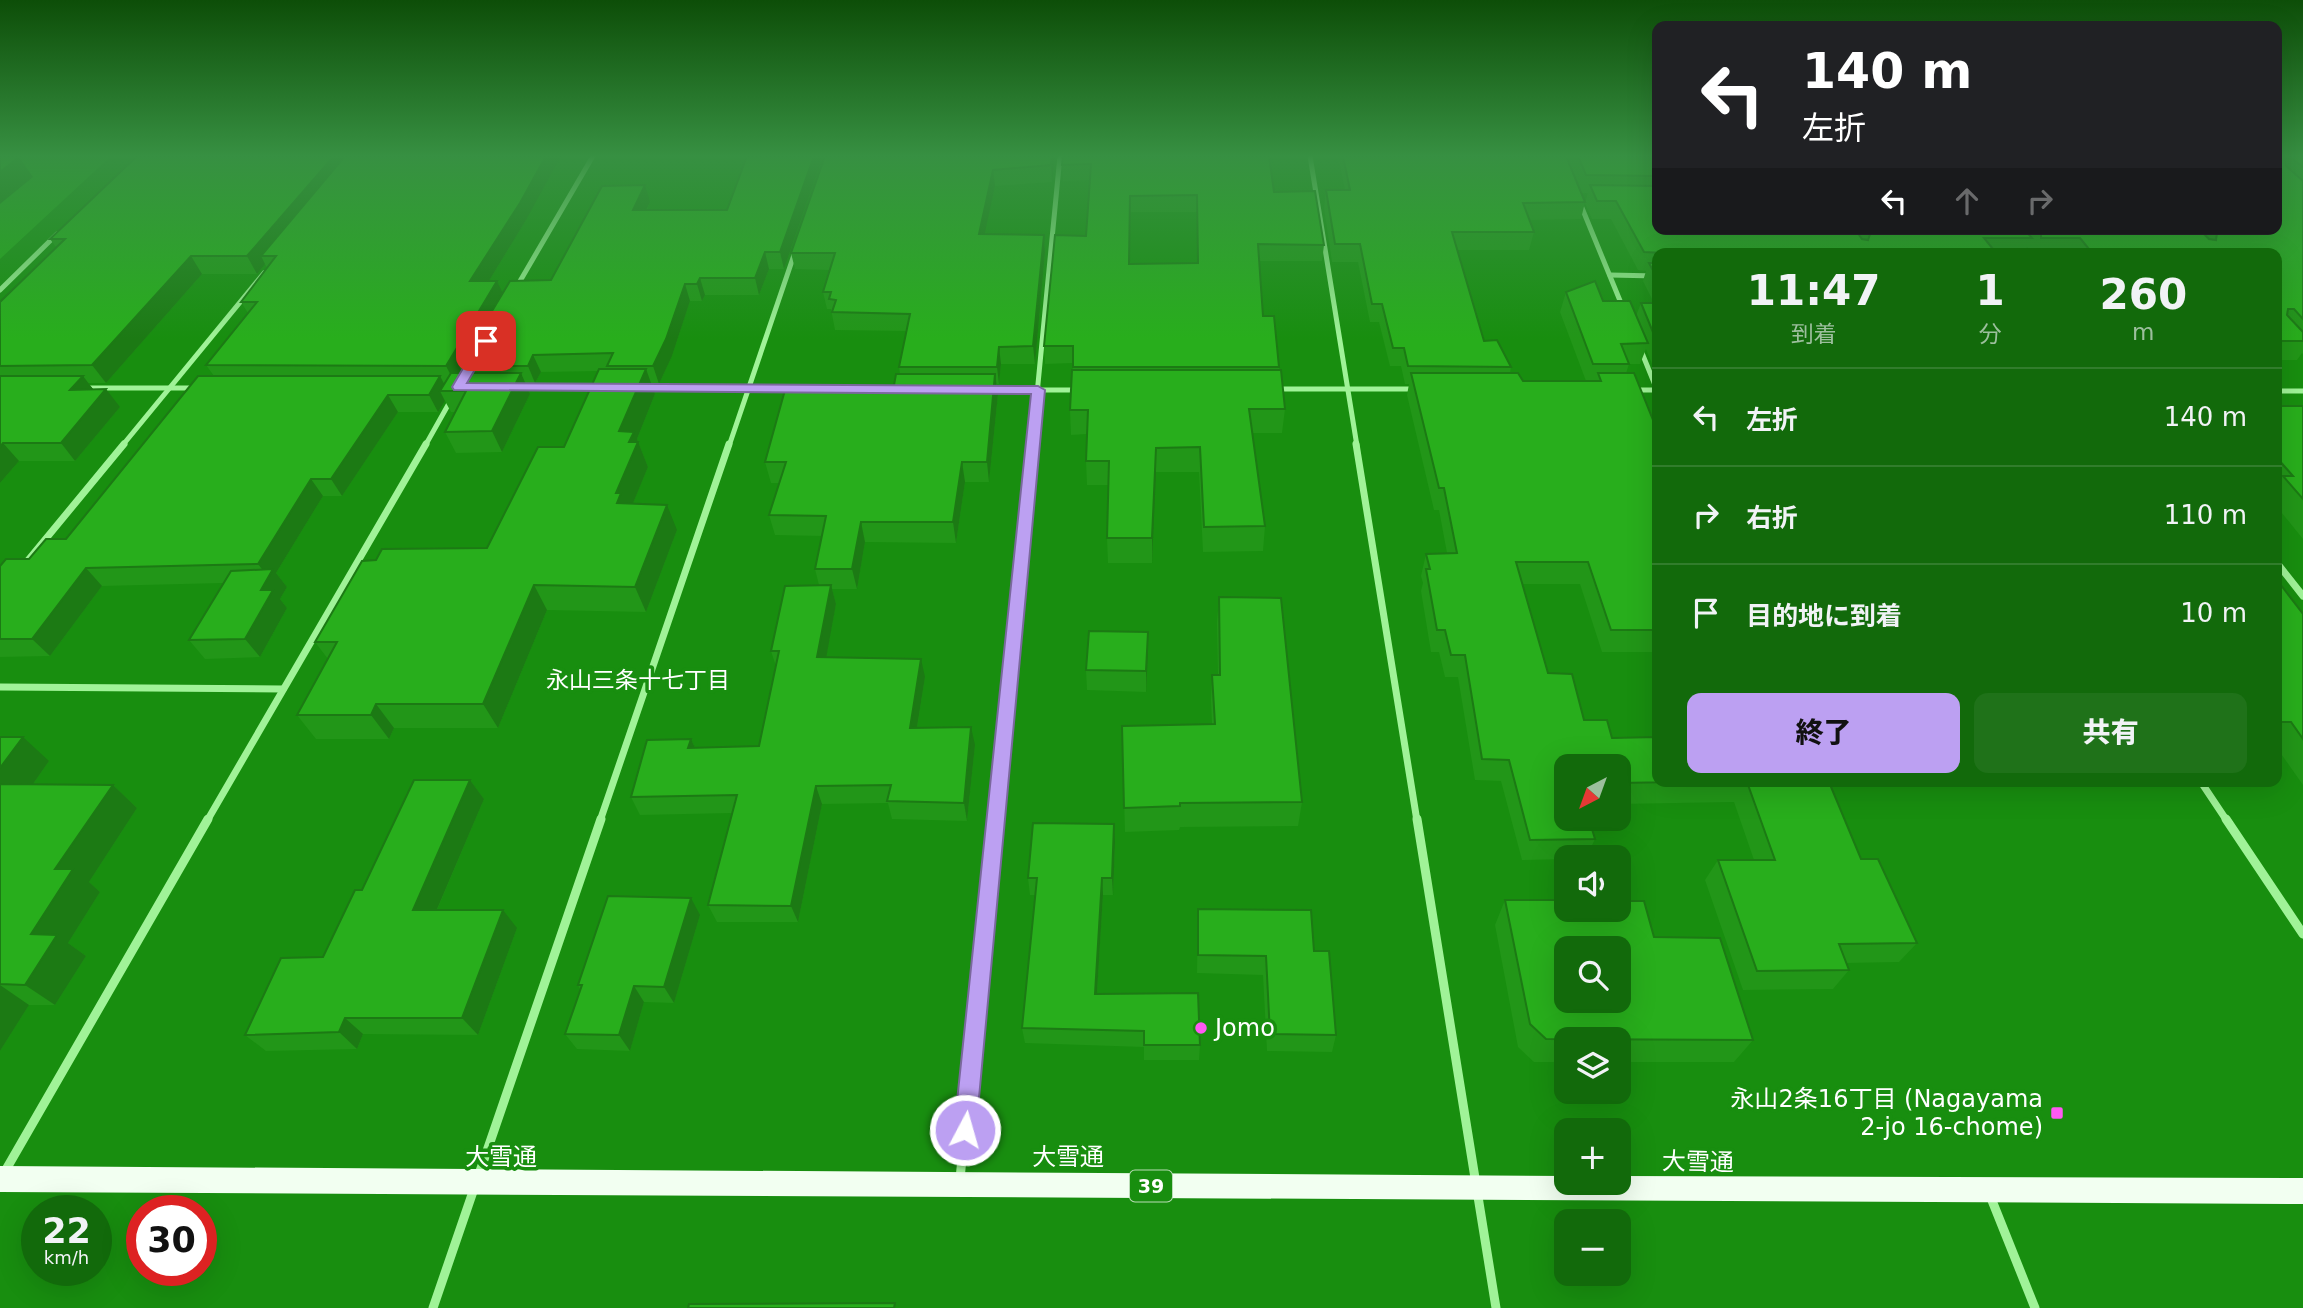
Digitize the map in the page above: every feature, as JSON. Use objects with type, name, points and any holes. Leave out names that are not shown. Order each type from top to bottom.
[{"type":"highway","name":"大雪通","points":[[0,1180],[1988,1193],[2303,1191]]},
{"type":"street","points":[[513,295],[558,217]]},
{"type":"street","points":[[960,1185],[1054,217]]},
{"type":"street","points":[[1320,217],[1496,1308]]},
{"type":"street","points":[[1586,217],[1626,313]]},
{"type":"street","points":[[0,290],[67,225]]},
{"type":"street","points":[[432,1308],[797,246]]},
{"type":"street","points":[[17,574],[273,261]]},
{"type":"street","points":[[1610,275],[1652,276]]},
{"type":"street","points":[[1636,339],[1652,378]]},
{"type":"street","points":[[0,1180],[459,387]]},
{"type":"street","points":[[78,388],[197,388]]},
{"type":"street","points":[[514,388],[610,388]]},
{"type":"street","points":[[638,388],[873,390]]},
{"type":"street","points":[[1268,389],[1429,389]]},
{"type":"street","points":[[983,390],[1092,390]]},
{"type":"street","points":[[1617,390],[1652,390]]},
{"type":"street","points":[[2282,390],[2303,391]]},
{"type":"street","points":[[2282,569],[2303,596]]},
{"type":"street","points":[[0,687],[283,690]]},
{"type":"street","points":[[2205,787],[2303,934]]},
{"type":"street","points":[[1988,1193],[2035,1308]]},
{"type":"green space","points":[[0,217],[45,217],[0,259]]},
{"type":"building","points":[[73,217],[281,217],[247,256],[191,256],[92,365],[0,366],[0,302],[65,239],[50,239]]},
{"type":"building","points":[[294,217],[511,217],[470,281],[497,281],[446,366],[206,365],[257,302],[241,302],[276,256],[261,256]]},
{"type":"building","points":[[585,217],[792,217],[780,252],[765,252],[755,278],[700,278],[697,284],[685,284],[666,339],[653,366],[607,366],[613,353],[533,355],[528,366],[459,366],[510,281],[551,280]]},
{"type":"building","points":[[804,217],[983,217],[979,234],[1044,235],[1033,346],[999,347],[997,367],[899,367],[910,314],[832,312],[836,300],[829,299],[831,292],[823,292],[835,253],[791,253]]},
{"type":"building","points":[[1087,217],[1130,217],[1129,264],[1198,263],[1197,217],[1319,217],[1324,245],[1258,244],[1263,316],[1274,316],[1279,367],[1073,367],[1073,346],[1044,346],[1055,235],[1086,236]]},
{"type":"building","points":[[1331,217],[1528,217],[1534,232],[1452,232],[1484,341],[1497,340],[1511,367],[1408,366],[1404,348],[1393,348],[1382,304],[1372,304],[1360,244],[1335,244]]},
{"type":"building","points":[[1625,217],[1652,217],[1652,235],[1859,235],[1868,240],[1870,235],[2029,235],[2032,238],[1984,238],[1992,248],[1652,248],[1652,252],[1644,252]]},
{"type":"building","points":[[2282,217],[2303,217],[2303,319],[2294,309],[2288,309],[2287,315],[2303,332],[2303,341],[2282,341],[2282,248],[2088,248],[2080,238],[2041,238],[2041,235],[2205,235],[2216,240],[2217,235],[2282,235]]},
{"type":"building","points":[[1595,281],[1603,301],[1630,301],[1648,343],[1621,344],[1629,364],[1593,364],[1566,292]]},
{"type":"building","points":[[1641,303],[1652,303],[1652,330]]},
{"type":"building","points":[[599,369],[646,369],[619,431],[634,432],[629,442],[638,442],[616,493],[621,493],[617,503],[667,505],[635,587],[534,585],[483,704],[376,704],[371,715],[297,715],[337,642],[315,642],[362,561],[376,560],[382,549],[487,548],[538,447],[564,447]]},
{"type":"building","points":[[1072,370],[1281,370],[1285,409],[1249,409],[1265,526],[1204,527],[1200,447],[1156,448],[1152,538],[1107,538],[1109,461],[1086,461],[1088,410],[1070,410]]},
{"type":"building","points":[[451,373],[521,373],[492,431],[445,432],[466,391],[440,391]]},
{"type":"building","points":[[1411,373],[1518,373],[1523,381],[1601,381],[1598,373],[1634,373],[1652,418],[1652,630],[1611,630],[1588,562],[1516,562],[1548,673],[1572,674],[1584,720],[1607,720],[1612,738],[1652,737],[1652,782],[1631,783],[1631,754],[1554,754],[1554,831],[1593,831],[1595,839],[1530,840],[1509,760],[1482,759],[1465,655],[1451,655],[1445,630],[1437,630],[1426,569],[1430,569],[1426,554],[1457,553],[1444,488],[1439,488]]},
{"type":"building","points":[[896,374],[995,374],[987,462],[962,462],[953,522],[861,522],[852,569],[815,569],[826,516],[769,515],[786,462],[765,462],[785,390],[871,389],[872,386],[894,385]]},
{"type":"building","points":[[0,376],[83,376],[70,390],[106,389],[61,443],[3,443],[0,447]]},
{"type":"building","points":[[198,376],[440,376],[429,395],[388,395],[331,479],[311,479],[258,564],[86,568],[32,639],[0,639],[0,566],[6,559],[29,559],[46,539],[66,539]]},
{"type":"building","points":[[2282,406],[2303,406],[2303,499],[2283,476],[2293,476],[2282,464]]},
{"type":"building","points":[[273,569],[261,590],[273,590],[245,639],[189,640],[231,571]]},
{"type":"building","points":[[831,585],[817,657],[921,659],[910,728],[971,727],[964,803],[887,801],[891,785],[816,786],[791,906],[708,905],[737,795],[631,797],[647,740],[691,739],[688,748],[759,746],[779,651],[771,651],[785,586]]},
{"type":"building","points":[[2282,587],[2303,614],[2303,739],[2291,722],[2282,722]]},
{"type":"building","points":[[1219,597],[1281,598],[1302,802],[1180,803],[1180,806],[1124,808],[1122,726],[1215,724],[1212,675],[1220,675]]},
{"type":"building","points":[[1089,631],[1148,632],[1146,671],[1086,670]]},
{"type":"building","points":[[0,737],[23,737],[0,768]]},
{"type":"building","points":[[414,780],[470,780],[413,910],[503,910],[462,1018],[345,1018],[339,1032],[245,1035],[281,958],[323,957],[355,890],[362,890]]},
{"type":"building","points":[[0,784],[113,785],[55,869],[73,869],[31,934],[57,935],[25,985],[0,984]]},
{"type":"building","points":[[1749,787],[1831,787],[1861,859],[1878,859],[1917,943],[1839,944],[1849,970],[1757,971],[1718,860],[1775,860]]},
{"type":"building","points":[[1033,823],[1114,824],[1112,878],[1102,878],[1095,994],[1198,993],[1200,1045],[1144,1045],[1144,1031],[1022,1028],[1037,878],[1028,878]]},
{"type":"building","points":[[608,896],[691,898],[664,987],[634,986],[619,1035],[565,1034],[582,985],[578,985]]},
{"type":"building","points":[[1505,900],[1554,900],[1554,922],[1631,922],[1631,901],[1644,901],[1654,937],[1720,938],[1753,1040],[1631,1039],[1631,1027],[1554,1027],[1554,1039],[1546,1039],[1530,1024]]},
{"type":"building","points":[[1198,909],[1311,910],[1314,951],[1329,951],[1336,1035],[1270,1034],[1266,956],[1198,955]]},
{"type":"building","points":[[895,1303],[894,1308],[688,1308],[689,1304]]},
{"type":"place","name":"Jomo","points":[[1201,1028]]},
{"type":"place","name":"永山2条16丁目 (Nagayama 2-jo 16-chome)","points":[[2057,1113]]},
{"type":"district","name":"永山三条十七丁目","points":[[638,680]]},
{"type":"route","points":[[486,341],[459,387],[1038,390],[965,1130]]}]
